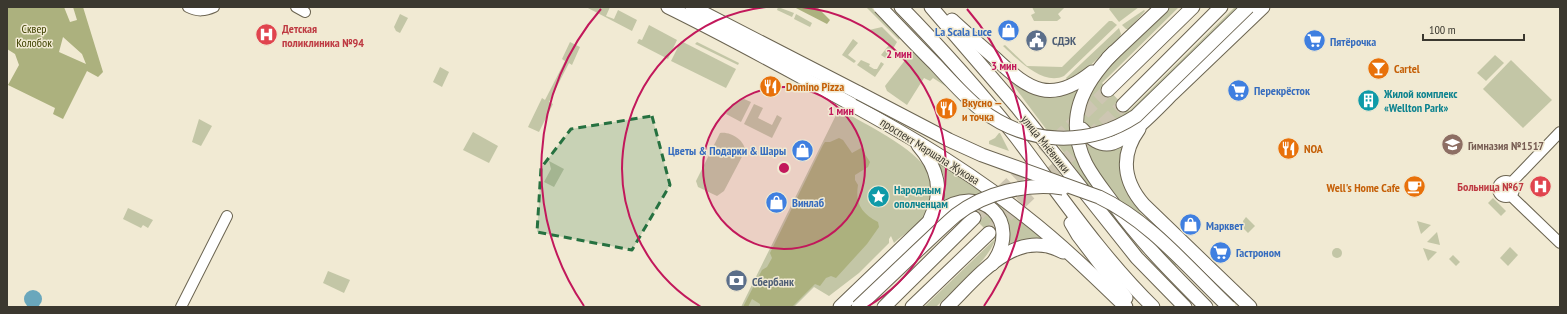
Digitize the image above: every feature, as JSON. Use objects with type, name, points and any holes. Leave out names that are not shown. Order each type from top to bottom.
[{"type":"main road","name":"проспект Маршала Жукова","points":[[668,7],[763,55],[902,132],[965,171],[1026,216],[1126,307]]},
{"type":"main road","points":[[692,7],[949,140],[982,155],[1089,193],[1120,208],[1141,222],[1228,307]]},
{"type":"main road","points":[[880,7],[980,108],[1015,130],[1058,139],[1102,133],[1136,116],[1248,7]]},
{"type":"main road","name":"улица Мнёвники","points":[[901,7],[948,55],[992,107],[1056,191]]},
{"type":"main road","name":"улица Мнёвники","points":[[931,7],[1017,107],[1126,246],[1186,307]]},
{"type":"main road","points":[[937,7],[1012,75],[1024,84],[1036,89],[1054,90],[1073,85],[1086,76],[1162,7]]},
{"type":"main road","points":[[1108,90],[1193,7]]},
{"type":"main road","points":[[1122,105],[1221,7]]},
{"type":"main road","points":[[1077,114],[1079,123],[1086,134],[1095,141],[1107,144],[1120,140],[1148,118],[1263,7]]},
{"type":"main road","points":[[1114,52],[1086,86],[1077,114],[1079,147],[1086,164],[1102,189],[1155,256],[1205,306]]},
{"type":"main road","points":[[1148,118],[1134,136],[1128,150],[1125,164],[1127,177],[1133,191],[1144,205],[1250,307]]},
{"type":"main road","points":[[902,132],[924,151],[937,175],[938,196],[933,212],[927,223]]},
{"type":"main road","points":[[858,307],[944,226],[973,205],[998,194],[1037,187],[1057,187],[1089,193]]},
{"type":"main road","points":[[1056,191],[1078,235],[1134,307]]},
{"type":"main road","points":[[1056,191],[1102,251],[1153,307]]},
{"type":"main road","points":[[840,307],[940,211],[957,202],[972,200],[986,205],[997,215],[1003,234],[1001,249],[992,264]]},
{"type":"main road","points":[[884,307],[974,218]]},
{"type":"main road","points":[[912,307],[989,233]]},
{"type":"main road","points":[[1155,256],[1155,244],[1162,236],[1167,235],[1175,237],[1185,244]]},
{"type":"main road","points":[[947,307],[992,264],[1011,250],[1038,245],[1059,250],[1082,266]]},
{"type":"street","points":[[188,7],[194,10],[205,11],[214,7]]},
{"type":"street","points":[[1560,132],[1510,183],[1513,189],[1510,195],[1560,243]]},
{"type":"street","points":[[181,307],[227,216]]},
{"type":"highlighted area","points":[[652,116],[670,185],[632,250],[537,232],[541,168],[571,129]]},
{"type":"green space","name":"Сквер Колобок","points":[[7,7],[64,7],[70,22],[77,20],[73,7],[83,7],[103,72],[98,77],[87,71],[63,119],[53,114],[55,108],[8,85],[19,65],[15,54],[7,49]],"holes":[[[63,37],[82,54],[86,64],[59,52]]]},
{"type":"green space","points":[[586,7],[610,7],[606,16],[614,19],[618,10],[637,20],[632,31]]},
{"type":"green space","points":[[778,7],[794,13],[792,17],[777,10]]},
{"type":"green space","points":[[794,7],[817,7],[830,20],[827,24]]},
{"type":"green space","points":[[866,7],[871,7],[900,37],[899,40]]},
{"type":"green space","points":[[1032,7],[1065,7],[1058,14],[1061,18],[1057,21],[1034,21],[1031,15],[1035,13]]},
{"type":"green space","points":[[1111,7],[1139,7],[1119,22],[1109,9]]},
{"type":"green space","points":[[1169,7],[1179,7],[1102,83],[1129,111],[1235,7],[1242,7],[1145,114],[1107,141],[1083,127],[1081,118],[1086,97],[1111,62]]},
{"type":"green space","points":[[1144,10],[1145,11],[1129,29],[1126,29],[1122,25]]},
{"type":"green space","points":[[400,14],[408,18],[400,33],[396,31],[394,27]]},
{"type":"green space","points":[[796,14],[812,23],[810,27],[794,19]]},
{"type":"green space","points":[[1109,21],[1112,21],[1117,25],[1064,76],[1056,78],[1048,78],[1039,75],[1023,64],[1003,46],[1005,45],[1027,66],[1062,67]]},
{"type":"green space","points":[[649,25],[677,40],[668,59],[637,43],[639,39],[642,40]]},
{"type":"green space","points":[[882,27],[897,42],[887,59],[881,55],[889,45],[888,42],[869,30]]},
{"type":"green space","points":[[1119,28],[1121,34],[1119,39],[1082,73],[1068,81],[1066,78]]},
{"type":"green space","points":[[853,39],[858,43],[848,55],[856,61],[854,63],[842,55]]},
{"type":"green space","points":[[681,41],[736,69],[726,88],[671,61]]},
{"type":"green space","points":[[570,42],[580,47],[572,65],[569,63],[549,102],[553,104],[539,132],[528,127],[542,98],[545,100],[565,61],[562,59]]},
{"type":"green space","points":[[697,42],[739,63],[738,65],[695,44]]},
{"type":"green space","points":[[913,50],[956,93],[933,78],[930,81],[924,78],[907,105],[887,91],[885,86]]},
{"type":"green space","points":[[1495,55],[1504,63],[1486,81],[1477,73]]},
{"type":"green space","points":[[861,60],[870,64],[869,66],[874,69],[877,69],[881,62],[884,64],[875,77],[857,65]]},
{"type":"green space","points":[[1511,60],[1552,100],[1523,128],[1483,89]]},
{"type":"green space","points":[[440,67],[449,72],[442,87],[433,82]]},
{"type":"green space","points":[[1010,81],[1036,94],[1079,88],[1073,128],[1124,227],[1121,229]]},
{"type":"green space","points":[[744,99],[751,102],[741,122],[726,114],[732,104]]},
{"type":"green space","points":[[754,104],[763,108],[758,118],[772,125],[777,115],[782,118],[772,138],[744,124]]},
{"type":"green space","points":[[839,109],[901,145],[922,163],[928,172],[931,184],[931,196],[925,214],[915,226],[894,243],[891,236],[889,243],[859,273],[829,296],[814,287],[794,307],[741,307]]},
{"type":"green space","points":[[199,119],[212,126],[201,146],[192,142]]},
{"type":"green space","points":[[473,132],[498,146],[489,163],[463,150]]},
{"type":"green space","points":[[720,133],[728,133],[736,137],[742,143],[745,151],[724,191],[717,196],[698,187],[696,181]]},
{"type":"green space","points":[[999,133],[1009,151],[989,144],[989,141],[995,138]]},
{"type":"green space","points":[[839,138],[843,140],[852,153],[861,148],[870,162],[868,167],[855,175],[855,180],[858,185],[857,197],[860,207],[867,215],[878,222],[879,227],[867,244],[836,278],[831,276],[826,278],[820,286],[815,284],[792,307],[760,307],[760,304],[752,299],[748,307],[743,307],[762,270],[767,267],[772,258],[770,253],[823,145],[825,142],[830,142]]},
{"type":"green space","points":[[1082,139],[1122,145],[1120,163],[1122,179],[1128,194],[1136,208],[1184,256],[1174,267],[1141,231],[1090,163]]},
{"type":"green space","points":[[937,159],[962,175],[1046,239],[1025,239],[1008,244],[1009,234],[981,197],[965,194],[943,203],[945,179]]},
{"type":"green space","points":[[549,161],[564,169],[554,187],[544,182],[551,169]]},
{"type":"green space","points":[[1493,198],[1506,211],[1501,216],[1488,203]]},
{"type":"green space","points":[[970,205],[992,213],[997,229],[995,240],[982,261],[936,307],[924,307],[995,239],[963,207]]},
{"type":"green space","points":[[128,208],[153,220],[148,228],[143,225],[141,228],[123,219]]},
{"type":"green space","points":[[1246,217],[1255,226],[1248,233],[1244,229],[1243,221]]},
{"type":"green space","points":[[1417,221],[1431,225],[1421,234]]},
{"type":"green space","points":[[1437,232],[1440,245],[1427,242]]},
{"type":"green space","points":[[1510,247],[1518,255],[1508,266],[1500,258]]},
{"type":"green space","points":[[1335,248],[1339,248],[1341,249],[1341,257],[1335,258],[1332,255],[1332,251]]},
{"type":"green space","points":[[1423,248],[1437,252],[1428,261]]},
{"type":"green space","points":[[1453,255],[1460,262],[1456,266],[1449,259]]},
{"type":"green space","points":[[328,271],[350,280],[344,293],[323,283]]},
{"type":"water","points":[[29,290],[37,290],[42,295],[40,306],[37,308],[29,308],[24,303],[24,295]]},
{"type":"tunnel","points":[[974,218],[1108,90]]},
{"type":"tunnel","points":[[993,229],[1123,105]]},
{"type":"place","name":"La Scala Luce","points":[[1008,31]]},
{"type":"place","name":"Детская поликлиника №94","points":[[266,35]]},
{"type":"place","name":"СДЭК","points":[[1036,40]]},
{"type":"place","name":"Пятёрочка","points":[[1315,41]]},
{"type":"place","name":"Cartel","points":[[1379,68]]},
{"type":"place","name":"Domino Pizza","points":[[771,86]]},
{"type":"place","name":"Перекрёсток","points":[[1239,90]]},
{"type":"place","name":"Жилой комплекс «Wellton Park»","points":[[1369,100]]},
{"type":"place","name":"Вкусно — и точка","points":[[946,109]]},
{"type":"place","name":"Гимназия №1517","points":[[1453,145]]},
{"type":"place","name":"NOA","points":[[1288,148]]},
{"type":"place","name":"Цветы & Подарки & Шары","points":[[802,150]]},
{"type":"place","name":"Больница №67","points":[[1540,186]]},
{"type":"place","name":"Well's Home Cafe","points":[[1415,187]]},
{"type":"place","name":"Народным ополченцам","points":[[879,196]]},
{"type":"place","name":"Винлаб","points":[[776,202]]},
{"type":"place","name":"Марквет","points":[[1191,225]]},
{"type":"place","name":"Гастроном","points":[[1220,252]]},
{"type":"place","name":"Сбербанк","points":[[737,281]]}]
